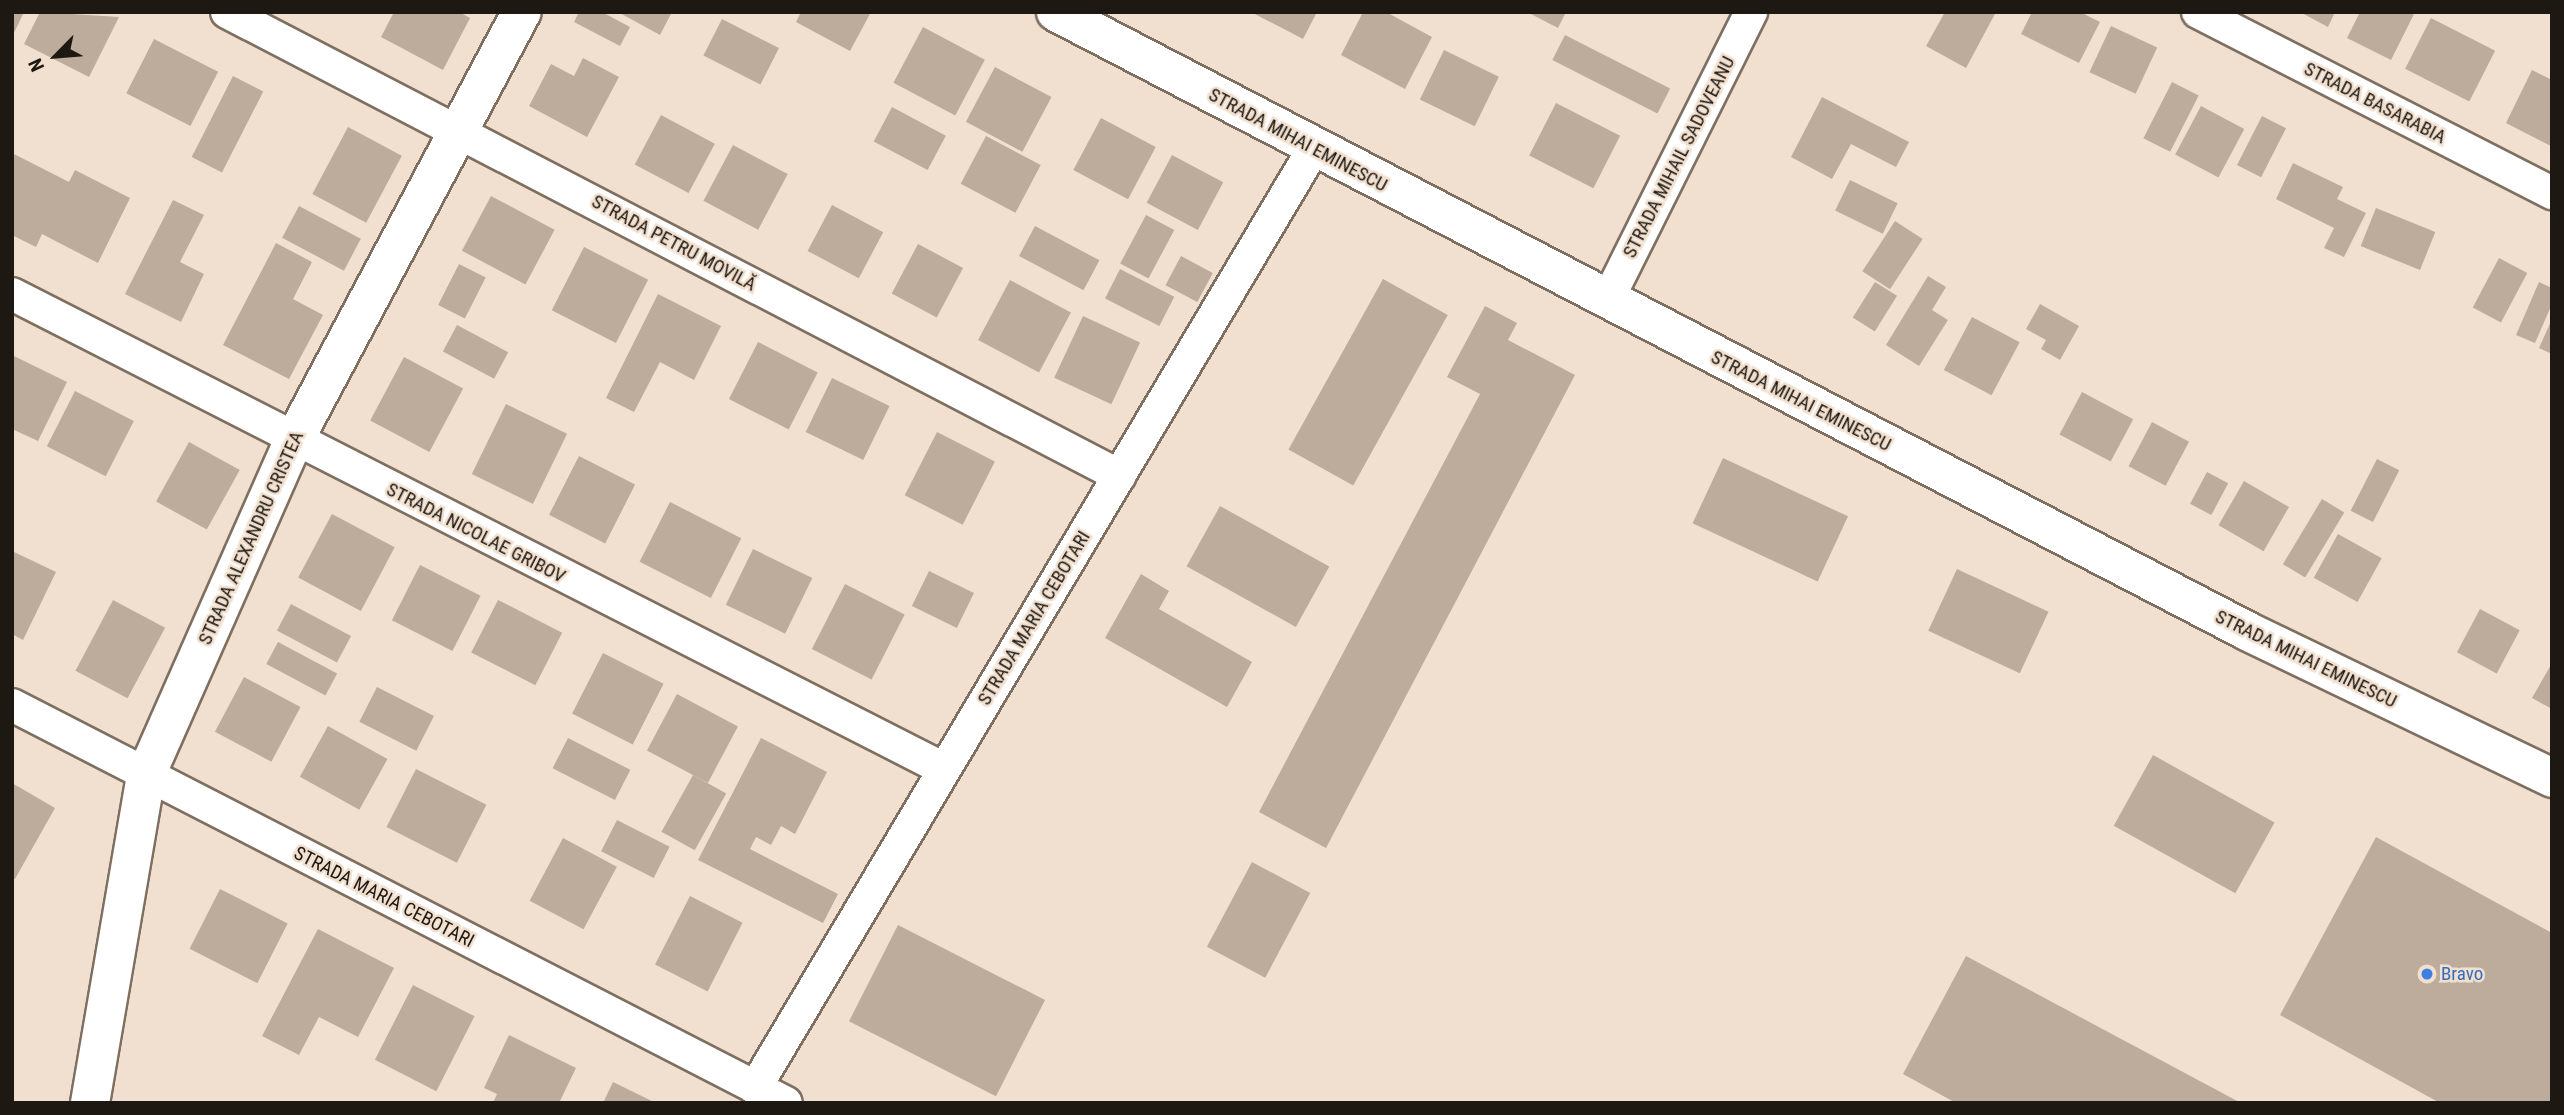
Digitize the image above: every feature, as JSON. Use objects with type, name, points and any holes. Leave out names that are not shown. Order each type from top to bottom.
[{"type":"street","name":"STRADA PETRU MOVILĂ","points":[[227,12],[1120,476]]},
{"type":"street","name":"STRADA ALEXANDRU CRISTEA","points":[[90,1103],[146,775],[293,442],[461,132],[522,12]]},
{"type":"street","name":"STRADA MIHAI EMINESCU","points":[[1056,12],[1607,301],[2247,631],[2552,778]]},
{"type":"street","name":"STRADA MIHAIL SADOVEANU","points":[[1607,301],[1751,12]]},
{"type":"street","name":"STRADA BASARABIA","points":[[2198,12],[2552,193]]},
{"type":"street","name":"STRADA MARIA CEBOTARI","points":[[755,1088],[942,768],[1120,476],[1314,148]]},
{"type":"street","name":"STRADA NICOLAE GRIBOV","points":[[12,294],[293,442],[942,768]]},
{"type":"street","name":"STRADA MARIA CEBOTARI","points":[[12,705],[786,1103]]},
{"type":"building","points":[[12,12],[24,12],[12,37]]},
{"type":"building","points":[[40,12],[119,17],[89,77],[24,44]]},
{"type":"building","points":[[394,12],[459,12],[470,18],[443,70],[381,37]]},
{"type":"building","points":[[579,12],[602,12],[630,27],[620,46],[574,22]]},
{"type":"building","points":[[618,12],[672,12],[660,35]]},
{"type":"building","points":[[801,12],[871,12],[850,51],[796,22]]},
{"type":"building","points":[[1251,12],[1317,12],[1303,39]]},
{"type":"building","points":[[1363,12],[1386,12],[1432,37],[1405,89],[1341,55]]},
{"type":"building","points":[[1527,12],[1566,12],[1558,28]]},
{"type":"building","points":[[1945,12],[1996,12],[1966,68],[1926,46]]},
{"type":"building","points":[[2032,12],[2080,12],[2100,22],[2079,63],[2021,34]]},
{"type":"building","points":[[2300,12],[2335,12],[2328,27]]},
{"type":"building","points":[[2360,12],[2415,12],[2391,60],[2347,38]]},
{"type":"building","points":[[2431,18],[2495,51],[2469,101],[2405,69]]},
{"type":"building","points":[[722,19],[779,48],[760,85],[703,56]]},
{"type":"building","points":[[2111,26],[2157,48],[2136,94],[2089,72]]},
{"type":"building","points":[[923,27],[985,60],[955,115],[893,83]]},
{"type":"building","points":[[1565,35],[1670,89],[1657,114],[1552,60]]},
{"type":"building","points":[[154,39],[218,72],[190,126],[126,93]]},
{"type":"building","points":[[1444,50],[1499,77],[1475,126],[1420,99]]},
{"type":"building","points":[[583,58],[619,77],[587,137],[529,106],[551,64],[574,76]]},
{"type":"building","points":[[995,67],[1052,97],[1022,152],[966,122]]},
{"type":"building","points":[[2532,70],[2552,80],[2551,146],[2506,123]]},
{"type":"building","points":[[233,76],[263,91],[222,173],[192,157]]},
{"type":"building","points":[[2172,82],[2199,96],[2170,152],[2143,138]]},
{"type":"building","points":[[1822,97],[1909,142],[1896,167],[1851,144],[1832,179],[1791,157]]},
{"type":"building","points":[[1556,103],[1620,136],[1593,188],[1529,156]]},
{"type":"building","points":[[2201,106],[2244,129],[2218,178],[2175,155]]},
{"type":"building","points":[[892,107],[946,136],[928,170],[874,141]]},
{"type":"building","points":[[661,115],[715,144],[689,193],[635,164]]},
{"type":"building","points":[[2262,116],[2286,128],[2261,177],[2237,165]]},
{"type":"building","points":[[1101,118],[1156,147],[1128,199],[1073,170]]},
{"type":"building","points":[[348,127],[402,156],[366,223],[312,194]]},
{"type":"building","points":[[986,136],[1041,165],[1015,213],[961,184]]},
{"type":"building","points":[[733,145],[788,174],[758,230],[703,201]]},
{"type":"building","points":[[12,153],[69,182],[75,170],[130,198],[98,263],[42,234],[36,247],[12,235]]},
{"type":"building","points":[[1172,155],[1223,182],[1198,230],[1147,203]]},
{"type":"building","points":[[2293,163],[2343,187],[2337,199],[2366,213],[2344,257],[2324,248],[2334,228],[2276,199]]},
{"type":"building","points":[[1850,180],[1898,203],[1883,234],[1835,211]]},
{"type":"building","points":[[491,196],[555,230],[525,285],[462,251]]},
{"type":"building","points":[[173,200],[204,215],[180,262],[204,274],[181,322],[125,294]]},
{"type":"building","points":[[832,205],[883,232],[859,278],[808,251]]},
{"type":"building","points":[[299,206],[361,239],[344,271],[282,238]]},
{"type":"building","points":[[2376,208],[2435,232],[2420,270],[2361,246]]},
{"type":"building","points":[[1146,215],[1174,230],[1148,279],[1120,264]]},
{"type":"building","points":[[1895,221],[1923,239],[1890,289],[1862,271]]},
{"type":"building","points":[[1035,226],[1099,260],[1083,290],[1019,256]]},
{"type":"building","points":[[276,243],[312,262],[293,299],[323,315],[289,379],[223,345]]},
{"type":"building","points":[[918,244],[963,268],[937,317],[892,293]]},
{"type":"building","points":[[584,247],[648,280],[616,343],[552,310]]},
{"type":"building","points":[[1181,256],[1213,273],[1197,302],[1166,285]]},
{"type":"building","points":[[2499,258],[2527,273],[2501,322],[2473,307]]},
{"type":"building","points":[[459,264],[486,278],[465,319],[438,305]]},
{"type":"building","points":[[1120,269],[1174,297],[1159,326],[1105,298]]},
{"type":"building","points":[[1928,276],[1946,287],[1932,310],[1948,320],[1919,366],[1886,345]]},
{"type":"building","points":[[1383,279],[1448,315],[1353,485],[1288,450]]},
{"type":"building","points":[[1010,280],[1071,312],[1039,372],[978,340]]},
{"type":"building","points":[[1875,282],[1897,296],[1875,331],[1853,318]]},
{"type":"building","points":[[2539,282],[2552,288],[2552,304],[2535,343],[2516,335]]},
{"type":"building","points":[[658,294],[721,326],[694,380],[660,362],[634,412],[606,398]]},
{"type":"building","points":[[2040,304],[2079,326],[2060,360],[2041,349],[2046,340],[2026,329]]},
{"type":"building","points":[[1485,306],[1517,323],[1508,340],[1575,375],[1326,848],[1259,812],[1480,394],[1447,377]]},
{"type":"building","points":[[1083,316],[1140,343],[1111,404],[1054,378]]},
{"type":"building","points":[[1972,317],[2020,342],[1992,395],[1944,370]]},
{"type":"building","points":[[2552,319],[2552,354],[2539,348]]},
{"type":"building","points":[[457,325],[508,352],[494,379],[443,351]]},
{"type":"building","points":[[758,342],[818,372],[789,429],[729,399]]},
{"type":"building","points":[[12,355],[67,382],[38,441],[12,429]]},
{"type":"building","points":[[404,357],[463,388],[429,452],[370,421]]},
{"type":"building","points":[[832,378],[890,406],[863,460],[806,432]]},
{"type":"building","points":[[75,391],[134,421],[106,476],[47,446]]},
{"type":"building","points":[[2082,392],[2133,419],[2111,462],[2059,434]]},
{"type":"building","points":[[506,404],[567,434],[533,504],[472,474]]},
{"type":"building","points":[[2152,422],[2189,442],[2166,486],[2129,466]]},
{"type":"building","points":[[937,432],[995,462],[963,525],[905,495]]},
{"type":"building","points":[[189,442],[240,470],[207,530],[156,501]]},
{"type":"building","points":[[579,456],[635,485],[605,543],[549,515]]},
{"type":"building","points":[[1723,458],[1848,516],[1818,582],[1693,523]]},
{"type":"building","points":[[2377,459],[2399,470],[2373,522],[2351,511]]},
{"type":"building","points":[[2207,472],[2228,483],[2211,515],[2190,504]]},
{"type":"building","points":[[2244,481],[2289,507],[2264,551],[2218,525]]},
{"type":"building","points":[[2322,499],[2344,512],[2305,578],[2283,564]]},
{"type":"building","points":[[670,502],[741,538],[711,598],[640,562]]},
{"type":"building","points":[[1220,506],[1329,567],[1296,627],[1187,566]]},
{"type":"building","points":[[332,514],[395,547],[361,611],[298,578]]},
{"type":"building","points":[[2338,534],[2382,558],[2357,602],[2314,578]]},
{"type":"building","points":[[753,549],[812,578],[785,634],[726,605]]},
{"type":"building","points":[[12,551],[56,572],[23,640],[12,634]]},
{"type":"building","points":[[420,565],[481,596],[452,651],[392,620]]},
{"type":"building","points":[[1957,569],[2049,612],[2020,673],[1928,631]]},
{"type":"building","points":[[929,571],[974,593],[957,628],[912,606]]},
{"type":"building","points":[[1141,574],[1169,591],[1159,609],[1252,662],[1227,707],[1105,638]]},
{"type":"building","points":[[845,584],[905,614],[872,679],[812,649]]},
{"type":"building","points":[[113,600],[165,628],[128,698],[75,671]]},
{"type":"building","points":[[498,600],[562,633],[535,685],[471,653]]},
{"type":"building","points":[[291,604],[351,636],[337,662],[277,630]]},
{"type":"building","points":[[2480,609],[2520,630],[2497,673],[2457,652]]},
{"type":"building","points":[[278,642],[337,673],[325,696],[266,664]]},
{"type":"building","points":[[603,653],[664,684],[633,744],[572,714]]},
{"type":"building","points":[[2552,663],[2552,709],[2532,698]]},
{"type":"building","points":[[244,677],[301,707],[271,762],[215,732]]},
{"type":"building","points":[[377,687],[434,716],[416,751],[359,722]]},
{"type":"building","points":[[677,694],[738,726],[708,783],[647,751]]},
{"type":"building","points":[[328,726],[387,759],[359,810],[300,777]]},
{"type":"building","points":[[568,738],[630,770],[615,800],[553,768]]},
{"type":"building","points":[[761,738],[827,772],[795,834],[781,826],[771,845],[756,837],[750,849],[838,894],[823,923],[698,860]]},
{"type":"building","points":[[2153,755],[2275,822],[2235,893],[2114,826]]},
{"type":"building","points":[[416,769],[486,805],[457,863],[386,827]]},
{"type":"building","points":[[693,775],[726,793],[695,850],[661,832]]},
{"type":"building","points":[[12,783],[55,808],[15,879],[12,877]]},
{"type":"building","points":[[617,820],[670,847],[654,878],[601,851]]},
{"type":"building","name":"Bravo","points":[[2376,837],[2552,933],[2552,1103],[2440,1103],[2280,1015]]},
{"type":"building","points":[[563,838],[617,867],[584,929],[530,901]]},
{"type":"building","points":[[1252,862],[1310,893],[1265,978],[1207,947]]},
{"type":"building","points":[[220,889],[288,924],[257,983],[190,949]]},
{"type":"building","points":[[690,896],[743,923],[708,991],[655,965]]},
{"type":"building","points":[[898,925],[1045,1000],[996,1096],[849,1021]]},
{"type":"building","points":[[318,929],[394,968],[358,1037],[319,1017],[299,1055],[262,1036]]},
{"type":"building","points":[[1966,956],[2241,1103],[1956,1103],[1903,1074]]},
{"type":"building","points":[[413,985],[474,1016],[436,1091],[375,1060]]},
{"type":"building","points":[[509,1035],[576,1068],[559,1103],[493,1103],[497,1094],[484,1088]]},
{"type":"building","points":[[613,1082],[656,1103],[603,1103]]},
{"type":"place","name":"Bravo","points":[[2427,974]]}]
